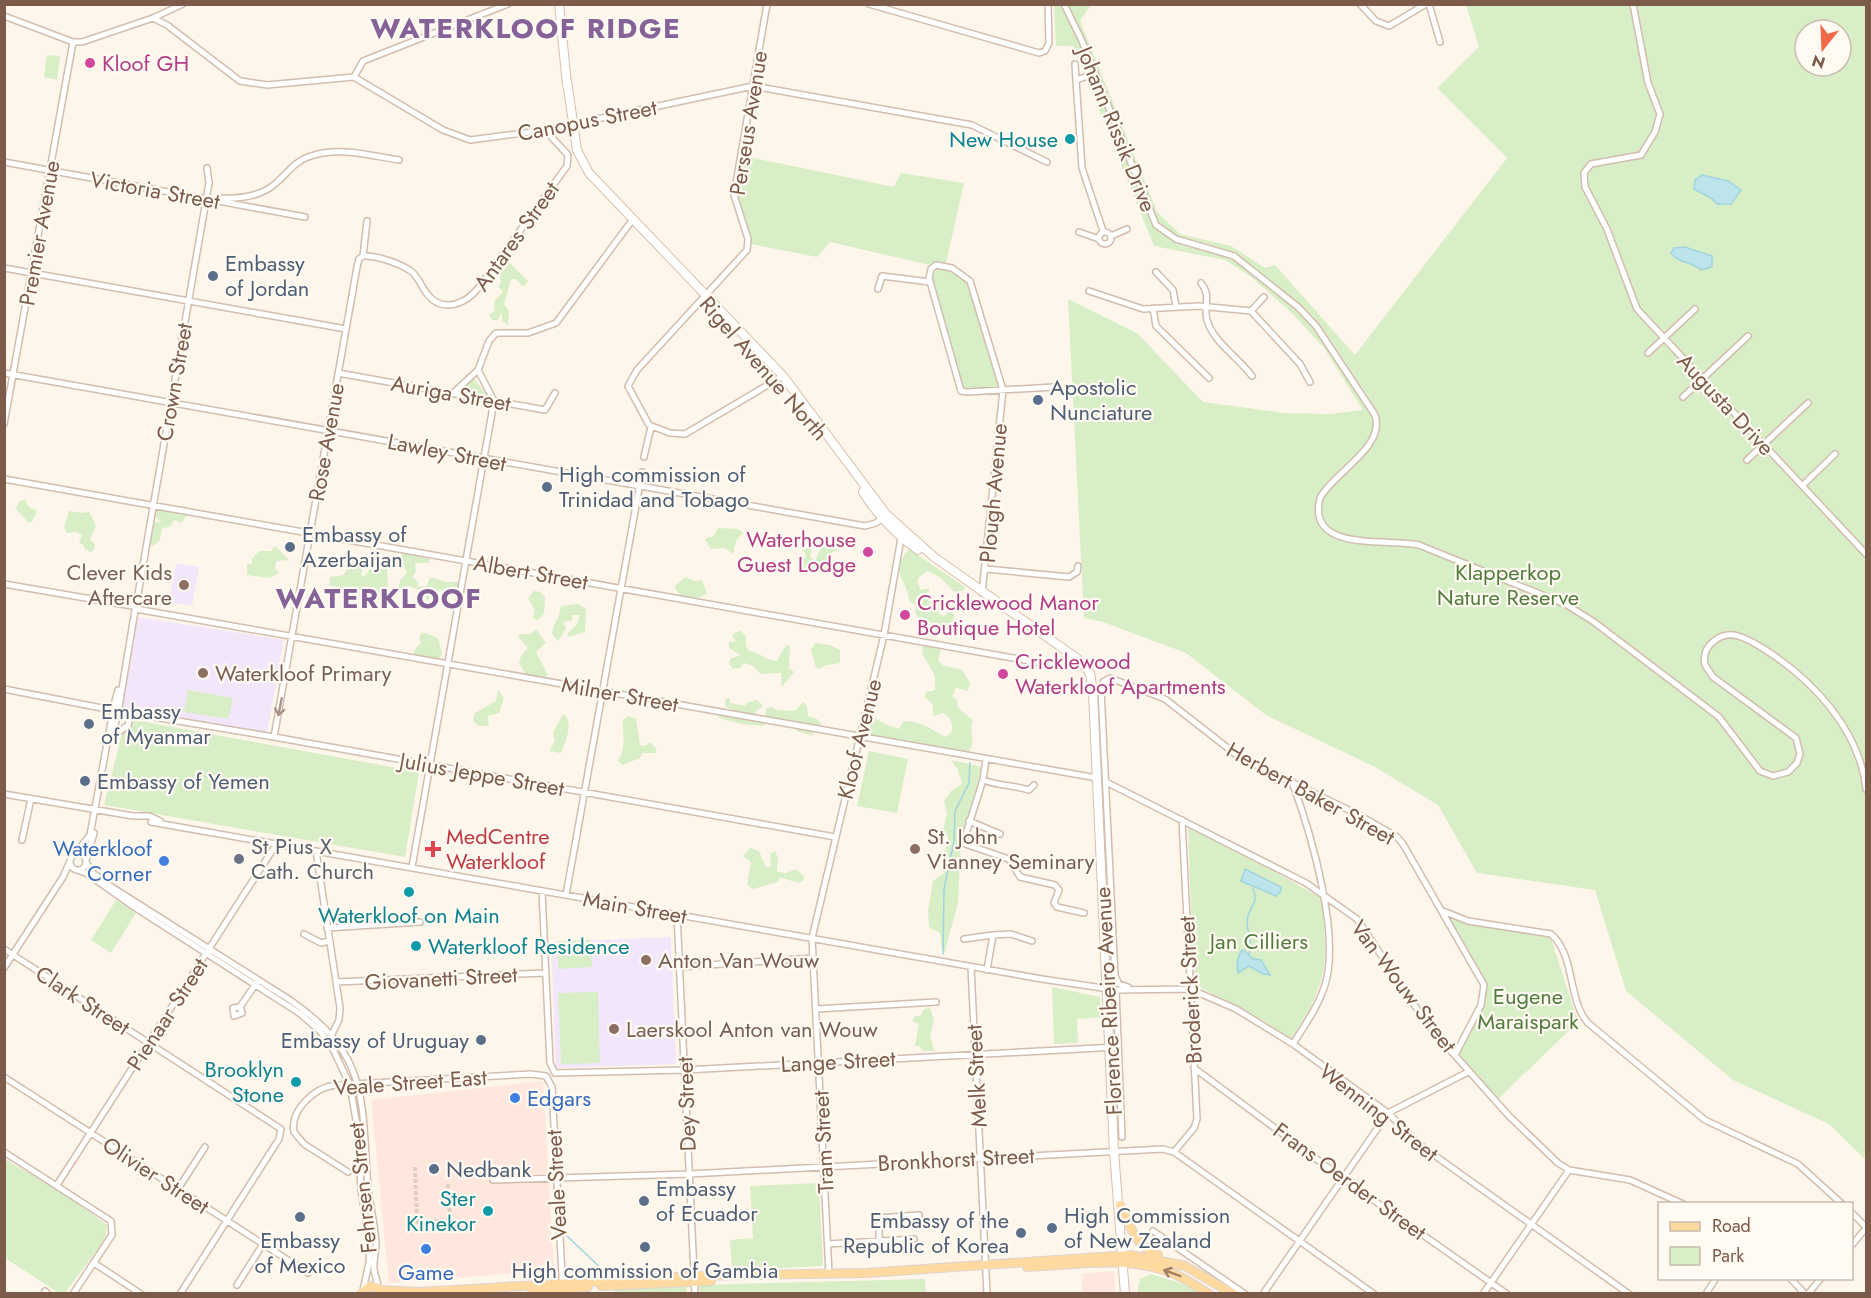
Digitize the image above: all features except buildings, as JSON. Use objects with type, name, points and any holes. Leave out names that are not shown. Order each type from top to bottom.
[{"type":"main road","name":"Rigel Avenue North","points":[[559,4],[572,123],[577,150],[586,168],[632,220],[781,377],[901,538],[1078,659],[1090,673]]},
{"type":"main road","name":"Rigel Avenue North","points":[[884,516],[982,593]]},
{"type":"main road","points":[[898,526],[901,538],[910,538]]},
{"type":"main road","name":"Florence Ribeiro Avenue","points":[[1090,673],[1097,778],[1102,805],[1112,990],[1114,1150],[1125,1293]]},
{"type":"main road","points":[[1120,1205],[1140,1244],[1170,1261],[1194,1270],[1233,1293]]},
{"type":"main road","points":[[478,1293],[694,1279],[1123,1259],[1170,1261]]},
{"type":"main road","points":[[1123,1259],[1168,1271],[1209,1293]]},
{"type":"main road","points":[[362,1292],[370,1286],[379,1290],[418,1292],[563,1288]]},
{"type":"street","points":[[4,16],[73,42],[90,39],[153,18],[183,4]]},
{"type":"street","points":[[153,18],[171,28],[231,77],[245,83],[267,85],[354,77],[363,61],[508,4]]},
{"type":"street","name":"Perseus Avenue","points":[[706,297],[747,250],[747,240],[734,195],[767,4]]},
{"type":"street","points":[[869,4],[1039,52],[1046,51],[1049,43],[1047,4]]},
{"type":"street","name":"Johann Rissik Drive","points":[[1064,4],[1156,225],[1176,239],[1234,256],[1274,287],[1316,326],[1360,390],[1377,423],[1373,439],[1320,498],[1319,511],[1328,532],[1343,539],[1401,541],[1419,545],[1567,604],[1719,717],[1760,771],[1773,776],[1784,774],[1797,763],[1800,754],[1796,738],[1713,676],[1705,665],[1704,655],[1715,640],[1729,635],[1744,637],[1788,664],[1822,698],[1861,760],[1866,789]]},
{"type":"street","points":[[1360,4],[1376,21],[1388,26],[1428,4],[1440,42]]},
{"type":"street","name":"Augusta Drive","points":[[1633,4],[1648,83],[1658,107],[1659,118],[1642,154],[1634,158],[1596,161],[1585,171],[1585,187],[1609,238],[1637,309],[1866,554]]},
{"type":"street","name":"Premier Avenue","points":[[4,424],[73,42]]},
{"type":"street","points":[[1075,64],[1082,168],[1103,231],[1111,236]]},
{"type":"street","points":[[1076,80],[1094,74]]},
{"type":"street","name":"Canopus Street","points":[[354,77],[462,139],[478,140],[545,130],[753,86],[972,125],[1047,162]]},
{"type":"street","name":"Antares Street","points":[[363,256],[373,256],[410,271],[429,296],[438,303],[450,305],[467,300],[479,287],[568,163],[568,155],[545,130]]},
{"type":"street","points":[[206,198],[251,196],[276,184],[300,160],[322,153],[346,151],[399,160]]},
{"type":"street","name":"Victoria Street","points":[[4,162],[305,217]]},
{"type":"street","name":"Crown Street","points":[[86,861],[102,788],[171,403],[210,176],[207,168]]},
{"type":"street","points":[[452,393],[478,370],[489,341],[496,333],[528,333],[558,321],[632,220]]},
{"type":"street","name":"Rose Avenue","points":[[274,737],[294,635],[326,429],[358,260],[363,256],[367,222]]},
{"type":"street","points":[[1079,232],[1106,244],[1111,236],[1127,230]]},
{"type":"street","points":[[1099,239],[1103,231]]},
{"type":"street","points":[[1003,390],[970,281],[952,268],[940,265],[931,269],[930,282],[960,390],[967,392],[1003,390],[1054,387]]},
{"type":"street","points":[[4,268],[346,328]]},
{"type":"street","points":[[1156,272],[1173,290],[1176,306]]},
{"type":"street","points":[[878,289],[882,276],[930,282]]},
{"type":"street","points":[[1201,283],[1207,292],[1207,321],[1224,347],[1252,376]]},
{"type":"street","points":[[1251,311],[1274,287]]},
{"type":"street","points":[[1089,291],[1138,308],[1208,306],[1251,311],[1300,364],[1310,382]]},
{"type":"street","points":[[706,297],[629,381],[629,388],[642,415],[651,427],[670,433],[685,434],[781,377]]},
{"type":"street","points":[[1153,308],[1156,326],[1209,378]]},
{"type":"street","points":[[1648,353],[1695,309]]},
{"type":"street","points":[[1683,397],[1748,336]]},
{"type":"street","points":[[412,867],[494,401],[478,370]]},
{"type":"street","name":"Lawley Street","points":[[4,373],[866,526],[873,525],[884,516]]},
{"type":"street","name":"Auriga Street","points":[[338,373],[546,410],[555,393]]},
{"type":"street","name":"Plough Avenue","points":[[982,593],[1003,390]]},
{"type":"street","points":[[1747,460],[1808,403]]},
{"type":"street","points":[[644,457],[651,427]]},
{"type":"street","points":[[1803,485],[1835,454]]},
{"type":"street","points":[[566,895],[642,472]]},
{"type":"street","name":"Albert Street","points":[[4,479],[1058,666]]},
{"type":"street","name":"Kloof Avenue","points":[[812,938],[884,635],[901,538]]},
{"type":"street","points":[[986,569],[1069,577],[1077,572],[1078,566]]},
{"type":"street","name":"Milner Street","points":[[4,584],[1097,778]]},
{"type":"street","name":"Herbert Baker Street","points":[[1106,782],[1101,690],[1106,680],[1117,679],[1165,699],[1234,753],[1358,814],[1397,837],[1481,978],[1484,992],[1481,1005],[1455,1055]]},
{"type":"street","name":"Julius Jeppe Street","points":[[4,689],[835,837]]},
{"type":"street","points":[[110,738],[128,725],[130,712]]},
{"type":"street","points":[[986,759],[983,780],[963,840],[969,848],[1008,860],[1020,877],[1055,885],[1059,890],[1054,906],[1084,913]]},
{"type":"street","points":[[983,780],[998,786],[1014,785],[1029,790],[1034,785]]},
{"type":"street","points":[[1106,782],[1102,805],[1115,976],[1122,986],[1138,989]]},
{"type":"street","name":"Van Wouw Street","points":[[1106,782],[1324,894],[1365,928],[1425,1021],[1468,1072],[1537,1144],[1569,1170],[1630,1180],[1681,1202]]},
{"type":"street","points":[[1292,782],[1324,894],[1331,950],[1328,971],[1315,1010],[1293,1044]]},
{"type":"street","name":"Main Street","points":[[4,794],[98,809],[542,892],[1112,990]]},
{"type":"street","points":[[22,840],[31,799]]},
{"type":"street","name":"Crown Street","points":[[74,855],[87,841],[98,809]]},
{"type":"street","name":"Broderick Street","points":[[1174,1152],[1196,1125],[1182,820]]},
{"type":"street","points":[[969,821],[1000,834]]},
{"type":"street","name":"Pienaar Street","points":[[57,1185],[277,843]]},
{"type":"street","points":[[316,851],[340,1012],[332,1034]]},
{"type":"street","points":[[4,968],[63,877],[74,855],[81,855],[98,878],[157,919]]},
{"type":"street","points":[[70,861],[76,870],[85,872],[277,995]]},
{"type":"street","points":[[63,877],[84,868],[86,861]]},
{"type":"street","points":[[542,892],[545,973]]},
{"type":"street","points":[[1442,911],[1468,921],[1551,934],[1561,947],[1581,1011],[1588,1023],[1705,1120],[1798,1164],[1841,1202]]},
{"type":"street","name":"Dey Street","points":[[677,914],[695,1293]]},
{"type":"street","points":[[327,927],[420,922]]},
{"type":"street","points":[[304,934],[321,943],[329,941]]},
{"type":"street","points":[[964,939],[1011,934],[1032,941]]},
{"type":"street","points":[[987,970],[993,935]]},
{"type":"street","name":"Tram Street","points":[[812,938],[829,1274]]},
{"type":"street","name":"Clark Street","points":[[4,949],[281,1129],[281,1137],[227,1221]]},
{"type":"street","points":[[679,967],[813,958]]},
{"type":"street","name":"Melk Street","points":[[971,967],[987,1293]]},
{"type":"street","name":"Giovanetti Street","points":[[336,982],[545,973]]},
{"type":"street","name":"Lange Street","points":[[545,973],[551,1067],[559,1074],[685,1070],[1113,1047]]},
{"type":"street","points":[[240,1007],[256,983]]},
{"type":"street","name":"Wenning Street","points":[[1112,990],[1190,989],[1236,1009],[1293,1044],[1388,1113],[1420,1145],[1629,1293]]},
{"type":"street","name":"Fehrsen Street","points":[[277,995],[311,1015],[332,1034],[346,1056],[358,1085],[368,1143],[369,1189],[375,1234],[374,1268],[379,1290]]},
{"type":"street","name":"Fehrsen Street","points":[[277,995],[325,1036],[339,1057],[350,1085],[358,1132],[361,1190],[370,1259],[362,1292]]},
{"type":"street","points":[[816,1009],[936,1002]]},
{"type":"street","points":[[1113,1047],[1122,1137]]},
{"type":"street","name":"Frans Oerder Street","points":[[1194,1068],[1342,1178],[1507,1293]]},
{"type":"street","points":[[1263,1293],[1388,1113],[1468,1072]]},
{"type":"street","name":"Veale Street East","points":[[348,1172],[304,1144],[295,1135],[293,1127],[296,1117],[312,1093],[327,1086],[531,1074],[549,1078]]},
{"type":"street","name":"Olivier Street","points":[[4,1077],[308,1273]]},
{"type":"street","name":"Veale Street","points":[[549,1078],[552,1087],[555,1178],[563,1288]]},
{"type":"street","points":[[178,1189],[205,1147]]},
{"type":"street","name":"Bronkhorst Street","points":[[493,1180],[980,1159],[1114,1150],[1159,1149],[1174,1152]]},
{"type":"street","points":[[4,1152],[107,1216],[112,1223],[112,1234],[73,1293]]},
{"type":"street","points":[[1174,1152],[1374,1293]]},
{"type":"street","points":[[1483,1293],[1569,1170]]},
{"type":"street","points":[[367,1223],[366,1195],[369,1189]]},
{"type":"street","points":[[879,1241],[879,1218],[919,1215]]},
{"type":"street","points":[[1853,1215],[1866,1227],[1853,1243]]},
{"type":"street","points":[[180,1293],[227,1221]]},
{"type":"street","points":[[1154,1231],[1245,1293]]},
{"type":"street","points":[[828,1244],[914,1239]]},
{"type":"street","points":[[237,1285],[263,1244]]},
{"type":"street","points":[[94,1263],[141,1293]]},
{"type":"street","points":[[1706,1293],[1715,1280]]},
{"type":"street","points":[[1792,1280],[1806,1293],[1819,1280]]},
{"type":"shaded area","name":"Clever Kids Aftercare","points":[[176,563],[199,567],[192,606],[169,602]]},
{"type":"shaded area","name":"Waterkloof Primary","points":[[138,617],[284,640],[267,734],[122,707]]},
{"type":"shaded area","name":"Laerskool Anton van Wouw","points":[[671,937],[676,1064],[556,1068],[551,942]]},
{"type":"shaded area","points":[[543,1081],[554,1270],[389,1283],[371,1100]]},
{"type":"shaded area","points":[[1114,1271],[1115,1293],[1082,1293],[1082,1274]]},
{"type":"green space","name":"Klapperkop Nature Reserve","points":[[1054,5],[1091,5],[1080,21],[1157,212],[1180,234],[1231,246],[1265,268],[1275,265],[1355,355],[1507,158],[1437,88],[1479,47],[1466,5],[1866,5],[1866,1160],[1829,1124],[1733,1080],[1626,991],[1595,890],[1477,873],[1438,805],[1375,767],[1266,715],[1186,653],[1103,622],[1084,618],[1068,299],[1137,333],[1203,402],[1284,413],[1330,414],[1363,410],[1324,348],[1292,313],[1250,276],[1225,260],[1154,246],[1073,46],[1056,46]]},
{"type":"green space","points":[[47,55],[60,56],[57,80],[44,77]]},
{"type":"green space","points":[[744,156],[894,187],[901,173],[964,183],[946,263],[937,262],[930,265],[830,242],[817,257],[751,244],[737,201]]},
{"type":"green space","points":[[510,263],[528,281],[525,286],[522,286],[516,279],[511,279],[504,304],[509,311],[508,325],[502,321],[502,312],[498,320],[492,320],[489,314],[495,311],[494,302],[503,291],[498,287],[501,283],[500,274]]},
{"type":"green space","points":[[938,268],[945,268],[968,283],[999,388],[966,390],[962,387],[932,276]]},
{"type":"green space","points":[[473,377],[487,395],[458,392]]},
{"type":"green space","points":[[21,500],[25,500],[29,507],[36,510],[36,515],[31,522],[28,522],[15,508]]},
{"type":"green space","points":[[153,508],[183,508],[187,515],[181,523],[174,520],[170,527],[162,528],[160,540],[153,546],[147,542],[148,523],[161,522],[152,514]]},
{"type":"green space","points":[[69,511],[84,513],[89,511],[96,526],[90,539],[95,545],[93,551],[90,552],[79,543],[82,535],[76,532],[66,533],[64,526]]},
{"type":"green space","points":[[718,528],[738,529],[743,533],[736,541],[733,554],[725,548],[711,549],[705,540],[713,537]]},
{"type":"green space","points":[[829,540],[836,543],[845,541],[848,546],[832,553],[829,564],[834,572],[811,568],[803,570],[797,565],[797,561],[803,560],[806,556],[803,549],[806,545],[812,548],[810,555],[815,562],[823,543]]},
{"type":"green space","points":[[275,546],[289,560],[276,561],[275,568],[279,573],[270,578],[247,575],[247,565],[252,563],[252,559],[259,551],[271,551]]},
{"type":"green space","points":[[415,547],[418,556],[431,559],[428,563],[415,563],[416,572],[412,577],[418,582],[418,587],[427,586],[430,577],[447,582],[459,582],[460,589],[436,590],[427,601],[423,591],[409,586],[401,589],[398,587],[401,579],[407,573],[401,561],[402,554]]},
{"type":"green space","points":[[909,549],[965,587],[964,590],[955,593],[940,577],[927,571],[920,576],[917,582],[921,590],[929,588],[928,601],[938,603],[939,614],[944,616],[949,611],[955,615],[948,629],[944,630],[935,623],[924,623],[915,613],[916,605],[910,602],[899,570],[903,557]]},
{"type":"green space","points":[[361,557],[365,562],[361,574],[364,577],[370,569],[375,571],[387,566],[388,591],[395,600],[390,601],[383,597],[377,600],[361,594],[354,601],[346,591],[329,585],[330,577],[344,575],[347,567],[356,565]]},
{"type":"green space","points":[[685,577],[695,581],[702,580],[707,594],[697,598],[681,596],[674,587]]},
{"type":"green space","points":[[534,591],[541,592],[545,598],[544,614],[538,620],[533,618],[535,610],[528,598]]},
{"type":"green space","points":[[578,604],[586,609],[585,632],[568,637],[567,634],[577,624],[580,615],[571,615],[573,620],[563,622],[566,629],[558,641],[552,634],[561,606]]},
{"type":"green space","points":[[536,629],[546,643],[536,652],[548,675],[543,679],[525,674],[519,663],[521,656],[528,648],[518,637],[520,634],[530,634]]},
{"type":"green space","points":[[740,630],[746,636],[749,651],[770,660],[777,661],[786,645],[790,646],[789,668],[794,672],[782,687],[781,673],[761,674],[753,666],[744,663],[740,668],[733,669],[729,664],[730,659],[741,655],[729,648],[730,641],[736,642],[732,635]]},
{"type":"green space","points":[[422,632],[438,638],[442,653],[439,661],[414,655],[414,650],[421,643],[419,638]]},
{"type":"green space","points":[[815,643],[830,645],[840,650],[840,663],[816,668],[811,650]]},
{"type":"green space","points":[[923,644],[941,650],[938,659],[942,665],[962,670],[970,683],[968,691],[956,688],[952,696],[957,700],[957,707],[973,720],[972,743],[969,752],[872,736],[866,727],[871,716],[900,729],[903,721],[908,721],[925,726],[945,737],[951,733],[950,719],[943,713],[933,716],[933,705],[925,697],[926,692],[935,690],[935,676],[922,653]]},
{"type":"green space","points":[[188,690],[233,698],[228,719],[184,712]]},
{"type":"green space","points":[[498,690],[504,698],[499,713],[488,716],[489,726],[478,726],[473,720],[475,713],[496,701]]},
{"type":"green space","points":[[726,698],[730,699],[730,703],[746,706],[746,703],[757,700],[763,706],[755,712],[765,723],[764,726],[741,724],[719,718],[718,713],[735,712],[725,706]]},
{"type":"green space","points":[[803,702],[807,706],[808,716],[817,719],[821,724],[812,729],[813,736],[797,731],[797,727],[765,717],[766,708],[795,711]]},
{"type":"green space","points":[[563,714],[567,718],[569,727],[565,743],[561,753],[549,751],[555,741],[553,733]]},
{"type":"green space","points":[[628,716],[636,719],[640,745],[645,746],[650,742],[657,750],[655,753],[642,753],[640,758],[622,765],[618,760],[623,746],[623,720]]},
{"type":"green space","points":[[134,720],[419,772],[405,857],[104,805],[122,733]]},
{"type":"green space","points":[[869,751],[908,759],[897,813],[857,806]]},
{"type":"green space","points":[[951,760],[982,767],[961,843],[958,903],[945,951],[942,950],[940,933],[929,927],[928,910],[933,881],[944,873],[942,866],[948,837],[943,830],[947,814],[944,801],[951,791],[962,784],[958,770]]},
{"type":"green space","name":"Jan Cilliers","points":[[1188,827],[1256,861],[1321,898],[1325,940],[1323,972],[1312,1003],[1291,1039],[1264,1021],[1194,984]]},
{"type":"green space","points":[[750,848],[759,851],[766,867],[771,866],[770,854],[775,851],[778,858],[777,871],[784,873],[796,870],[804,876],[803,881],[798,883],[780,877],[778,882],[753,889],[747,885],[751,862],[743,856]]},
{"type":"green space","points":[[116,900],[136,913],[111,953],[91,940]]},
{"type":"green space","name":"Eugene Maraispark","points":[[1448,916],[1550,935],[1578,1022],[1495,1102],[1455,1056],[1485,999],[1468,953]]},
{"type":"green space","points":[[591,940],[592,967],[558,969],[558,941]]},
{"type":"green space","points":[[1052,987],[1100,997],[1101,1017],[1077,1019],[1078,1043],[1054,1044]]},
{"type":"green space","points":[[598,992],[600,1063],[561,1064],[558,993]]},
{"type":"green space","points":[[930,1008],[934,1020],[930,1037],[935,1051],[923,1051],[919,1046],[915,1046],[919,1024],[912,1021],[915,1016],[920,1016],[924,1009]]},
{"type":"green space","points":[[4,1159],[56,1188],[107,1225],[106,1238],[65,1293],[59,1293],[5,1258]]},
{"type":"green space","points":[[819,1183],[823,1266],[732,1270],[730,1240],[753,1238],[750,1186]]},
{"type":"green space","points":[[1151,1274],[1183,1284],[1198,1293],[1137,1293],[1140,1279]]},
{"type":"green space","points":[[925,1279],[926,1293],[700,1294],[699,1285]]},
{"type":"green space","points":[[686,1286],[687,1293],[615,1293],[614,1290]]},
{"type":"water","points":[[1702,175],[1728,181],[1741,190],[1731,204],[1717,204],[1694,189],[1695,180]]},
{"type":"water","points":[[1685,247],[1712,256],[1712,267],[1701,270],[1677,259],[1671,253],[1674,248]]},
{"type":"water","points":[[1245,869],[1281,887],[1281,891],[1276,896],[1241,881]]},
{"type":"water","points":[[1244,950],[1253,959],[1261,960],[1270,975],[1263,974],[1249,966],[1238,973],[1237,961],[1241,951]]},
{"type":"waterway","points":[[943,954],[944,889],[954,841],[955,811],[969,783],[970,763]]},
{"type":"waterway","points":[[1249,955],[1247,921],[1255,900],[1253,889]]},
{"type":"waterway","points":[[567,1236],[605,1272]]},
{"type":"tunnel","points":[[415,1167],[417,1222],[450,1220],[448,1184]]},
{"type":"place","name":"Kloof GH","points":[[90,63]]},
{"type":"place","name":"New House","points":[[1070,139]]},
{"type":"place","name":"Embassy of Jordan","points":[[213,276]]},
{"type":"place","name":"Apostolic Nunciature","points":[[1038,400]]},
{"type":"place","name":"High commission of Trinidad and Tobago","points":[[547,487]]},
{"type":"place","name":"Embassy of Azerbaijan","points":[[290,547]]},
{"type":"place","name":"Waterhouse Guest Lodge","points":[[868,552]]},
{"type":"place","name":"Clever Kids Aftercare","points":[[184,585]]},
{"type":"place","name":"Cricklewood Manor Boutique Hotel","points":[[905,615]]},
{"type":"place","name":"Waterkloof Primary","points":[[203,673]]},
{"type":"place","name":"Cricklewood Waterkloof Apartments","points":[[1003,674]]},
{"type":"place","name":"Embassy of Myanmar","points":[[89,724]]},
{"type":"place","name":"Embassy of Yemen","points":[[85,781]]},
{"type":"place","name":"MedCentre Waterkloof","points":[[433,849]]},
{"type":"place","name":"St. John Vianney Seminary","points":[[915,849]]},
{"type":"place","name":"St Pius X Cath. Church","points":[[239,859]]},
{"type":"place","name":"Waterkloof Corner","points":[[164,861]]},
{"type":"place","name":"Waterkloof on Main","points":[[409,892]]},
{"type":"place","name":"Waterkloof Residence","points":[[416,946]]},
{"type":"place","name":"Anton Van Wouw","points":[[646,960]]},
{"type":"place","name":"Laerskool Anton van Wouw","points":[[614,1029]]},
{"type":"place","name":"Embassy of Uruguay","points":[[481,1040]]},
{"type":"place","name":"Brooklyn Stone","points":[[296,1082]]},
{"type":"place","name":"Edgars","points":[[515,1098]]},
{"type":"place","name":"Nedbank","points":[[434,1169]]},
{"type":"place","name":"Embassy of Ecuador","points":[[644,1201]]},
{"type":"place","name":"Ster Kinekor","points":[[488,1211]]},
{"type":"place","name":"Embassy of Mexico","points":[[300,1217]]},
{"type":"place","name":"High Commission of New Zealand","points":[[1052,1228]]},
{"type":"place","name":"Embassy of the Republic of Korea","points":[[1021,1233]]},
{"type":"place","name":"High commission of Gambia","points":[[645,1247]]},
{"type":"place","name":"Game","points":[[426,1249]]},
{"type":"district","name":"WATERKLOOF RIDGE","points":[[526,28]]},
{"type":"district","name":"WATERKLOOF","points":[[379,598]]}]
